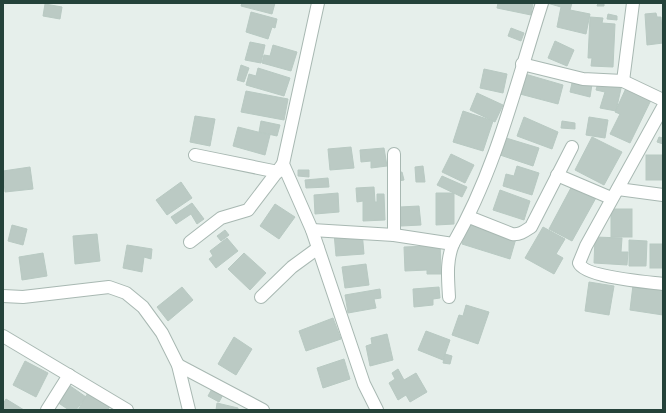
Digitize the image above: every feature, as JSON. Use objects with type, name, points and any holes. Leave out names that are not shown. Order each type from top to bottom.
[{"type":"street","points":[[190,242],[221,218],[248,210],[281,168],[318,3]]},
{"type":"street","points":[[449,297],[449,255],[453,244],[469,217],[485,178],[542,3]]},
{"type":"street","points":[[623,81],[633,3]]},
{"type":"street","points":[[522,64],[583,79],[623,81],[663,100]]},
{"type":"street","points":[[663,107],[579,259],[580,265],[587,270],[627,279],[663,284]]},
{"type":"street","points":[[469,217],[512,234],[517,234],[531,227],[572,147]]},
{"type":"street","points":[[394,154],[394,235]]},
{"type":"street","points":[[195,155],[281,168]]},
{"type":"street","points":[[281,168],[312,230],[364,384],[377,410]]},
{"type":"street","points":[[557,175],[615,193],[663,195]]},
{"type":"street","points":[[312,230],[394,235],[453,244]]},
{"type":"street","points":[[261,297],[292,267],[318,248]]},
{"type":"street","points":[[3,296],[30,297],[109,287],[126,293],[144,307],[162,333],[178,365],[189,410]]},
{"type":"street","points":[[3,336],[127,410]]},
{"type":"street","points":[[178,365],[263,410]]},
{"type":"street","points":[[47,410],[69,375]]},
{"type":"building","points":[[242,3],[275,3],[272,14],[241,6]]},
{"type":"building","points":[[498,3],[533,3],[531,15],[497,8]]},
{"type":"building","points":[[547,3],[572,3],[570,10],[590,14],[586,34],[557,27],[561,7]]},
{"type":"building","points":[[598,3],[604,3],[604,6],[597,6]]},
{"type":"building","points":[[45,4],[62,7],[60,19],[43,16]]},
{"type":"building","points":[[251,12],[277,19],[275,28],[272,27],[268,39],[246,32]]},
{"type":"building","points":[[656,13],[657,17],[661,17],[663,43],[647,45],[645,14]]},
{"type":"building","points":[[608,14],[617,16],[617,20],[607,19]]},
{"type":"building","points":[[590,17],[603,18],[602,23],[615,24],[613,67],[591,66],[592,58],[588,58]]},
{"type":"building","points":[[511,28],[524,33],[521,41],[508,36]]},
{"type":"building","points":[[555,41],[574,50],[567,66],[548,58]]},
{"type":"building","points":[[250,42],[265,45],[261,63],[245,60]]},
{"type":"building","points":[[273,45],[297,52],[291,71],[262,63],[264,55],[270,56]]},
{"type":"building","points":[[241,65],[249,68],[244,82],[237,80]]},
{"type":"building","points":[[258,68],[290,78],[284,96],[246,85],[249,74],[256,76]]},
{"type":"building","points":[[484,69],[507,74],[503,93],[480,88]]},
{"type":"building","points":[[525,74],[563,85],[558,104],[520,94]]},
{"type":"building","points":[[574,74],[593,78],[590,97],[570,92]]},
{"type":"building","points":[[599,79],[622,84],[616,111],[600,108],[605,92],[596,90]]},
{"type":"building","points":[[627,86],[652,98],[630,143],[610,134],[620,114],[615,112]]},
{"type":"building","points":[[246,91],[288,99],[284,120],[241,112]]},
{"type":"building","points":[[477,93],[503,105],[495,122],[470,110]]},
{"type":"building","points":[[463,111],[493,121],[483,151],[453,142]]},
{"type":"building","points":[[195,116],[215,119],[210,146],[190,142]]},
{"type":"building","points":[[524,117],[558,132],[552,149],[517,136]]},
{"type":"building","points":[[589,117],[608,120],[605,138],[586,135]]},
{"type":"building","points":[[261,121],[280,125],[277,136],[259,132]]},
{"type":"building","points":[[562,121],[575,123],[575,129],[561,128]]},
{"type":"building","points":[[238,127],[270,135],[265,155],[233,146]]},
{"type":"building","points":[[592,137],[622,152],[604,185],[575,170]]},
{"type":"building","points":[[659,137],[663,138],[663,144],[657,142]]},
{"type":"building","points":[[506,138],[539,148],[533,166],[500,155]]},
{"type":"building","points":[[351,147],[354,168],[330,170],[328,149]]},
{"type":"building","points":[[384,148],[387,166],[371,168],[371,161],[361,162],[360,150]]},
{"type":"building","points":[[451,154],[474,165],[465,183],[442,172]]},
{"type":"building","points":[[646,155],[663,155],[663,180],[646,180]]},
{"type":"building","points":[[423,166],[425,182],[416,182],[415,167]]},
{"type":"building","points":[[517,166],[539,173],[532,195],[503,186],[506,174],[514,176]]},
{"type":"building","points":[[30,167],[33,189],[5,192],[3,171]]},
{"type":"building","points":[[298,170],[309,170],[309,177],[298,176]]},
{"type":"building","points":[[402,172],[404,180],[392,182],[391,174]]},
{"type":"building","points":[[442,176],[467,187],[462,197],[437,185]]},
{"type":"building","points":[[328,178],[329,187],[306,188],[305,180]]},
{"type":"building","points":[[181,182],[192,198],[167,215],[156,200]]},
{"type":"building","points":[[573,184],[597,196],[572,241],[549,229]]},
{"type":"building","points":[[374,187],[375,202],[377,202],[377,194],[384,194],[385,220],[363,221],[363,201],[357,202],[356,188]]},
{"type":"building","points":[[500,190],[530,201],[524,220],[493,210]]},
{"type":"building","points":[[338,193],[339,212],[315,214],[314,195]]},
{"type":"building","points":[[436,193],[454,193],[454,224],[436,225]]},
{"type":"building","points":[[192,203],[204,219],[197,224],[191,214],[176,224],[171,217]]},
{"type":"building","points":[[275,204],[295,217],[279,239],[260,226]]},
{"type":"building","points":[[419,206],[421,225],[401,226],[400,207]]},
{"type":"building","points":[[611,209],[632,209],[632,237],[611,237]]},
{"type":"building","points":[[470,218],[517,235],[510,259],[462,244]]},
{"type":"building","points":[[12,225],[27,229],[23,245],[8,241]]},
{"type":"building","points":[[543,227],[565,239],[556,254],[563,258],[554,274],[525,258]]},
{"type":"building","points":[[225,230],[229,235],[221,241],[217,236]]},
{"type":"building","points":[[362,231],[364,254],[336,256],[334,233]]},
{"type":"building","points":[[97,234],[100,261],[75,264],[73,236]]},
{"type":"building","points":[[595,237],[622,238],[621,252],[628,252],[627,265],[594,263]]},
{"type":"building","points":[[227,238],[238,251],[216,268],[209,259],[213,256],[210,251]]},
{"type":"building","points":[[440,240],[441,274],[427,274],[427,270],[405,271],[404,247],[428,246]]},
{"type":"building","points":[[629,240],[647,241],[646,266],[629,266]]},
{"type":"building","points":[[650,244],[663,244],[663,268],[650,268]]},
{"type":"building","points":[[127,245],[152,249],[151,259],[144,257],[142,272],[123,268]]},
{"type":"building","points":[[43,253],[47,276],[22,280],[19,257]]},
{"type":"building","points":[[244,253],[266,273],[250,290],[228,269]]},
{"type":"building","points":[[366,264],[369,285],[345,288],[342,267]]},
{"type":"building","points":[[589,282],[614,286],[609,315],[585,311]]},
{"type":"building","points":[[633,285],[663,289],[663,315],[630,310]]},
{"type":"building","points":[[182,287],[193,300],[168,321],[157,307]]},
{"type":"building","points":[[439,287],[440,298],[433,299],[433,305],[414,307],[413,289]]},
{"type":"building","points":[[380,289],[381,298],[374,299],[376,308],[348,313],[345,295]]},
{"type":"building","points":[[466,305],[489,312],[478,344],[452,335],[459,315],[463,316]]},
{"type":"building","points":[[333,318],[341,339],[306,351],[299,331]]},
{"type":"building","points":[[426,331],[450,340],[443,360],[418,350]]},
{"type":"building","points":[[387,334],[393,360],[370,366],[366,346],[372,344],[371,338]]},
{"type":"building","points":[[234,337],[252,349],[236,375],[218,364]]},
{"type":"building","points":[[445,354],[452,356],[450,364],[443,363]]},
{"type":"building","points":[[344,359],[350,379],[323,388],[317,368]]},
{"type":"building","points":[[25,361],[48,373],[36,397],[13,385]]},
{"type":"building","points":[[398,369],[404,380],[416,373],[427,392],[410,402],[406,395],[398,400],[389,383],[395,379],[392,373]]},
{"type":"building","points":[[66,383],[86,397],[76,410],[69,410],[54,400]]},
{"type":"building","points":[[214,385],[225,391],[219,402],[208,396]]},
{"type":"building","points":[[89,391],[111,403],[108,410],[78,410]]},
{"type":"building","points":[[6,399],[24,410],[3,410],[3,404]]},
{"type":"building","points":[[217,403],[238,408],[238,410],[216,410]]}]
